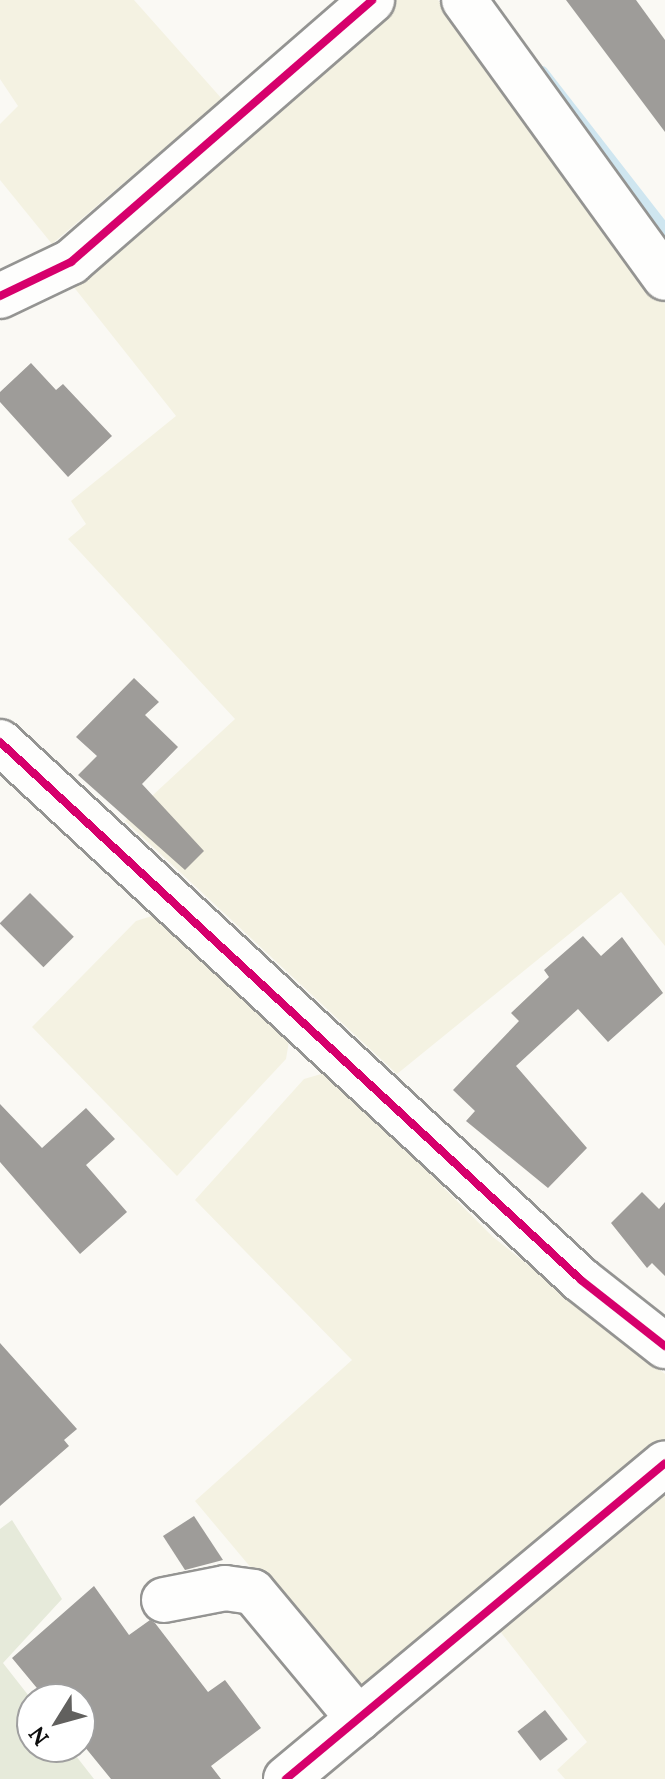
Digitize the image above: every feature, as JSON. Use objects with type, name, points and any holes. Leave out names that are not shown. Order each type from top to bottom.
[{"type":"street","points":[[0,296],[71,262],[372,0]]},
{"type":"street","points":[[464,0],[665,278]]},
{"type":"street","points":[[0,742],[581,1280],[665,1346]]},
{"type":"street","points":[[286,1779],[665,1463]]},
{"type":"street","points":[[164,1600],[225,1588],[253,1592],[359,1719]]},
{"type":"shaded area","points":[[0,0],[134,0],[222,99],[52,244],[0,180],[0,124],[18,106],[0,79]]},
{"type":"shaded area","points":[[384,0],[438,0],[665,304],[665,946],[621,892],[397,1074],[125,821],[235,719],[68,539],[86,524],[71,501],[176,416],[69,281]]},
{"type":"shaded area","points":[[155,915],[289,1041],[286,1059],[177,1176],[32,1027],[136,921]]},
{"type":"shaded area","points":[[328,1072],[493,1237],[665,1374],[665,1441],[361,1699],[195,1501],[352,1360],[195,1200],[304,1079]]},
{"type":"shaded area","points":[[665,1489],[665,1779],[565,1779],[557,1770],[587,1742],[499,1630]]},
{"type":"green space","points":[[12,1520],[62,1599],[3,1663],[19,1683],[16,1683],[16,1763],[82,1763],[94,1779],[0,1779],[0,1529]]},
{"type":"building","points":[[566,0],[636,0],[665,40],[665,132]]},
{"type":"building","points":[[31,363],[56,390],[63,384],[112,436],[68,477],[0,402],[0,392]]},
{"type":"building","points":[[134,678],[159,702],[145,715],[178,747],[142,784],[204,851],[185,870],[78,775],[97,756],[76,737]]},
{"type":"building","points":[[30,893],[74,937],[43,967],[0,924]]},
{"type":"building","points":[[583,936],[601,956],[622,937],[663,993],[608,1042],[578,1009],[516,1066],[587,1148],[548,1188],[466,1121],[475,1111],[453,1090],[519,1021],[511,1013],[549,977],[544,970]]},
{"type":"building","points":[[0,1104],[42,1148],[86,1108],[115,1139],[86,1165],[127,1212],[80,1254],[0,1162]]},
{"type":"building","points":[[642,1192],[659,1209],[665,1202],[665,1276],[652,1263],[647,1268],[611,1223]]},
{"type":"building","points":[[0,1343],[77,1429],[64,1440],[69,1446],[0,1506]]},
{"type":"building","points":[[194,1516],[223,1560],[185,1570],[163,1536]]},
{"type":"building","points":[[94,1586],[129,1635],[150,1620],[155,1623],[208,1692],[225,1680],[261,1728],[211,1766],[221,1779],[111,1779],[96,1761],[96,1683],[33,1683],[12,1658]]},
{"type":"building","points":[[545,1710],[568,1739],[540,1761],[517,1732]]},
{"type":"waterway","points":[[542,72],[665,230]]},
{"type":"cycle path","points":[[0,296],[71,262],[372,0]]},
{"type":"cycle path","points":[[0,742],[581,1280],[665,1346]]},
{"type":"cycle path","points":[[286,1779],[665,1463]]}]
